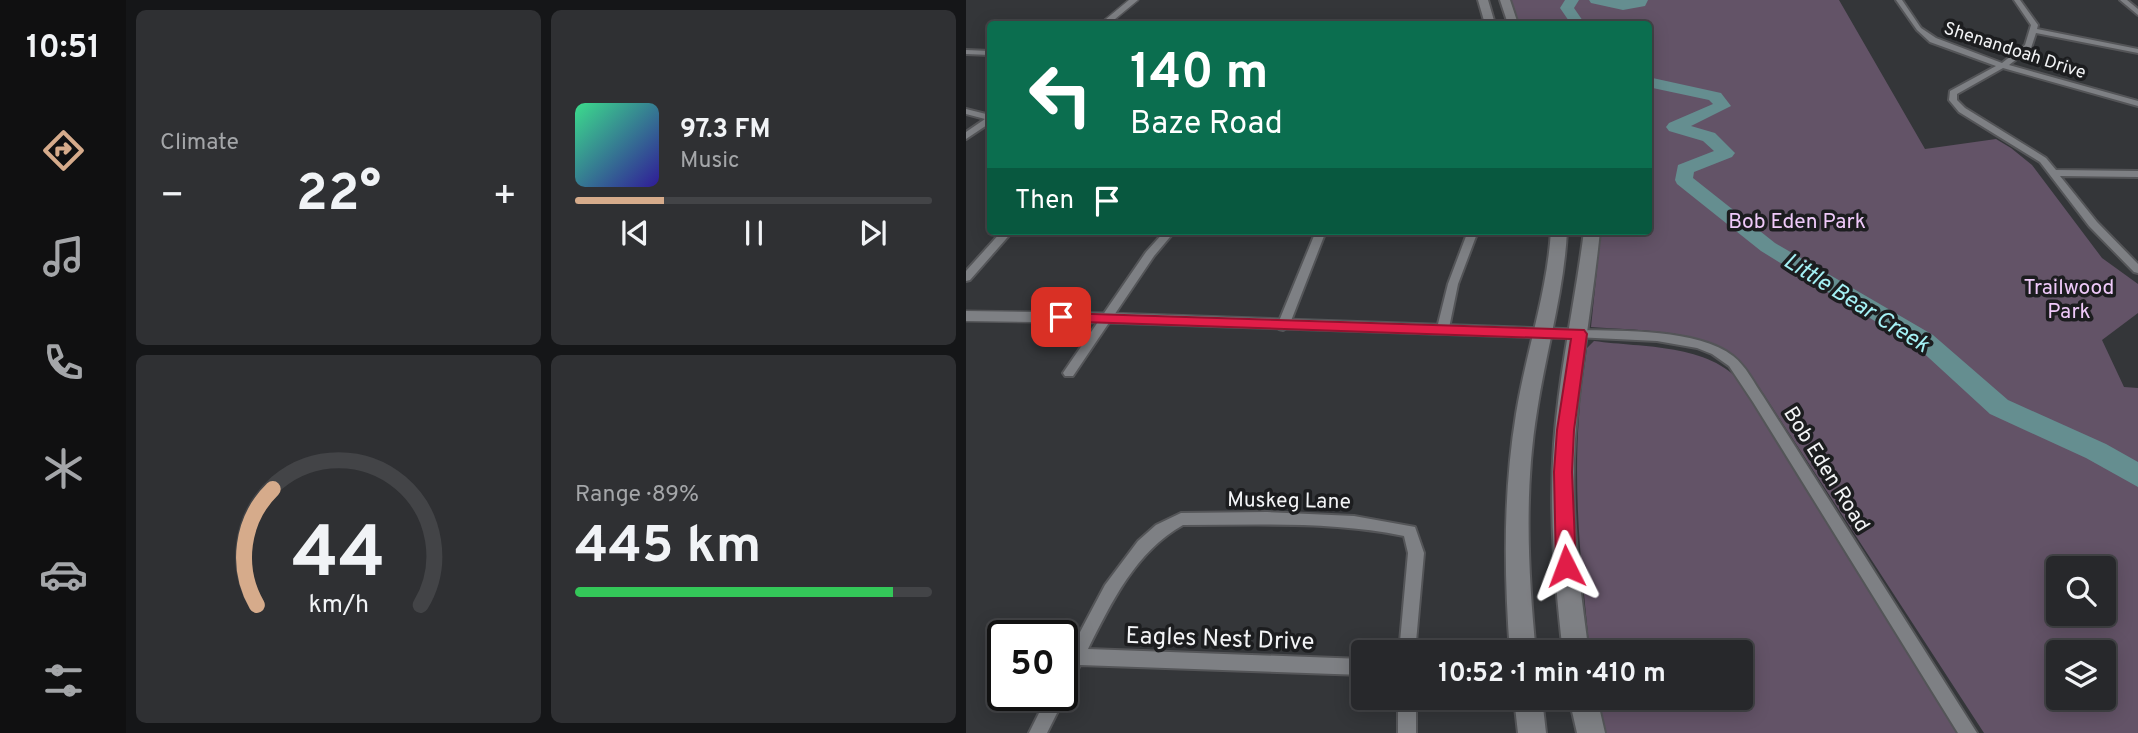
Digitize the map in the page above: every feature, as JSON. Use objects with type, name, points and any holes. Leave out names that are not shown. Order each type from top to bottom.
[{"type":"main road","points":[[1483,0],[1489,21]]},
{"type":"main road","points":[[1505,0],[1512,21]]},
{"type":"main road","points":[[1522,640],[1517,591],[1517,514],[1526,415],[1558,235]]},
{"type":"main road","points":[[1574,640],[1567,588],[1563,472],[1565,430],[1591,235]]},
{"type":"main road","points":[[1529,710],[1532,733]]},
{"type":"main road","points":[[1586,710],[1591,733]]},
{"type":"street","points":[[1108,21],[1134,0]]},
{"type":"street","name":"Shenandoah Drive","points":[[1899,0],[1925,36],[1948,47],[2003,66],[2138,104]]},
{"type":"street","points":[[2017,0],[2035,25],[2029,44],[2003,66],[1968,82],[1953,93],[1953,100],[1962,110],[2028,149],[2054,173],[2093,224],[2138,270]]},
{"type":"street","points":[[2123,0],[2138,13]]},
{"type":"street","points":[[2032,30],[2138,51]]},
{"type":"street","points":[[966,52],[987,53]]},
{"type":"street","points":[[966,111],[987,118]]},
{"type":"street","points":[[966,136],[987,121]]},
{"type":"street","points":[[2054,173],[2138,174]]},
{"type":"street","points":[[966,278],[1004,235]]},
{"type":"street","points":[[1069,373],[1150,254],[1167,235]]},
{"type":"street","points":[[1283,326],[1319,235]]},
{"type":"street","points":[[1443,328],[1453,284],[1471,235]]},
{"type":"street","points":[[966,316],[1108,318],[1579,334]]},
{"type":"street","name":"Bob Eden Road","points":[[1579,334],[1681,341],[1713,349],[1728,359],[1741,374],[1788,446],[1968,733]]},
{"type":"street","name":"Muskeg Lane","points":[[1166,524],[1181,519],[1346,522],[1383,524],[1410,531],[1416,553],[1408,640]]},
{"type":"street","points":[[1078,653],[1119,576],[1166,524]]},
{"type":"street","name":"Eagles Nest Drive","points":[[1078,657],[1351,667]]},
{"type":"street","points":[[1407,710],[1407,733]]},
{"type":"street","points":[[1038,733],[1049,711]]},
{"type":"green space","name":"Bob Eden Park","points":[[1509,0],[1839,0],[1925,149],[1996,139],[2011,148],[2032,165],[2102,258],[2138,284],[2138,313],[2102,340],[2124,387],[2138,388],[2138,733],[1984,733],[1759,387],[1738,361],[1718,346],[1702,340],[1644,330],[1591,327],[1601,235],[1652,235],[1652,21],[1515,21]]},
{"type":"green space","points":[[1594,341],[1694,354],[1729,371],[1743,384],[1960,733],[1605,733],[1600,710],[1753,710],[1753,640],[1589,640],[1579,535],[1577,476],[1580,400],[1587,348]]},
{"type":"waterway","name":"Little Bear Creek","points":[[1572,0],[1567,8],[1576,21]]},
{"type":"waterway","name":"Little Bear Creek","points":[[1596,0],[1623,6],[1640,3],[1641,0]]},
{"type":"waterway","name":"Little Bear Creek","points":[[1652,83],[1715,96],[1723,106],[1675,127],[1709,137],[1726,153],[1685,169],[1684,180],[1768,247],[1925,341],[1999,407],[2096,451],[2138,476]]},
{"type":"route","points":[[1061,317],[1579,334],[1565,430],[1563,472],[1566,566]]},
{"type":"park label","name":"Trailwood Park","points":[[2069,299]]}]
